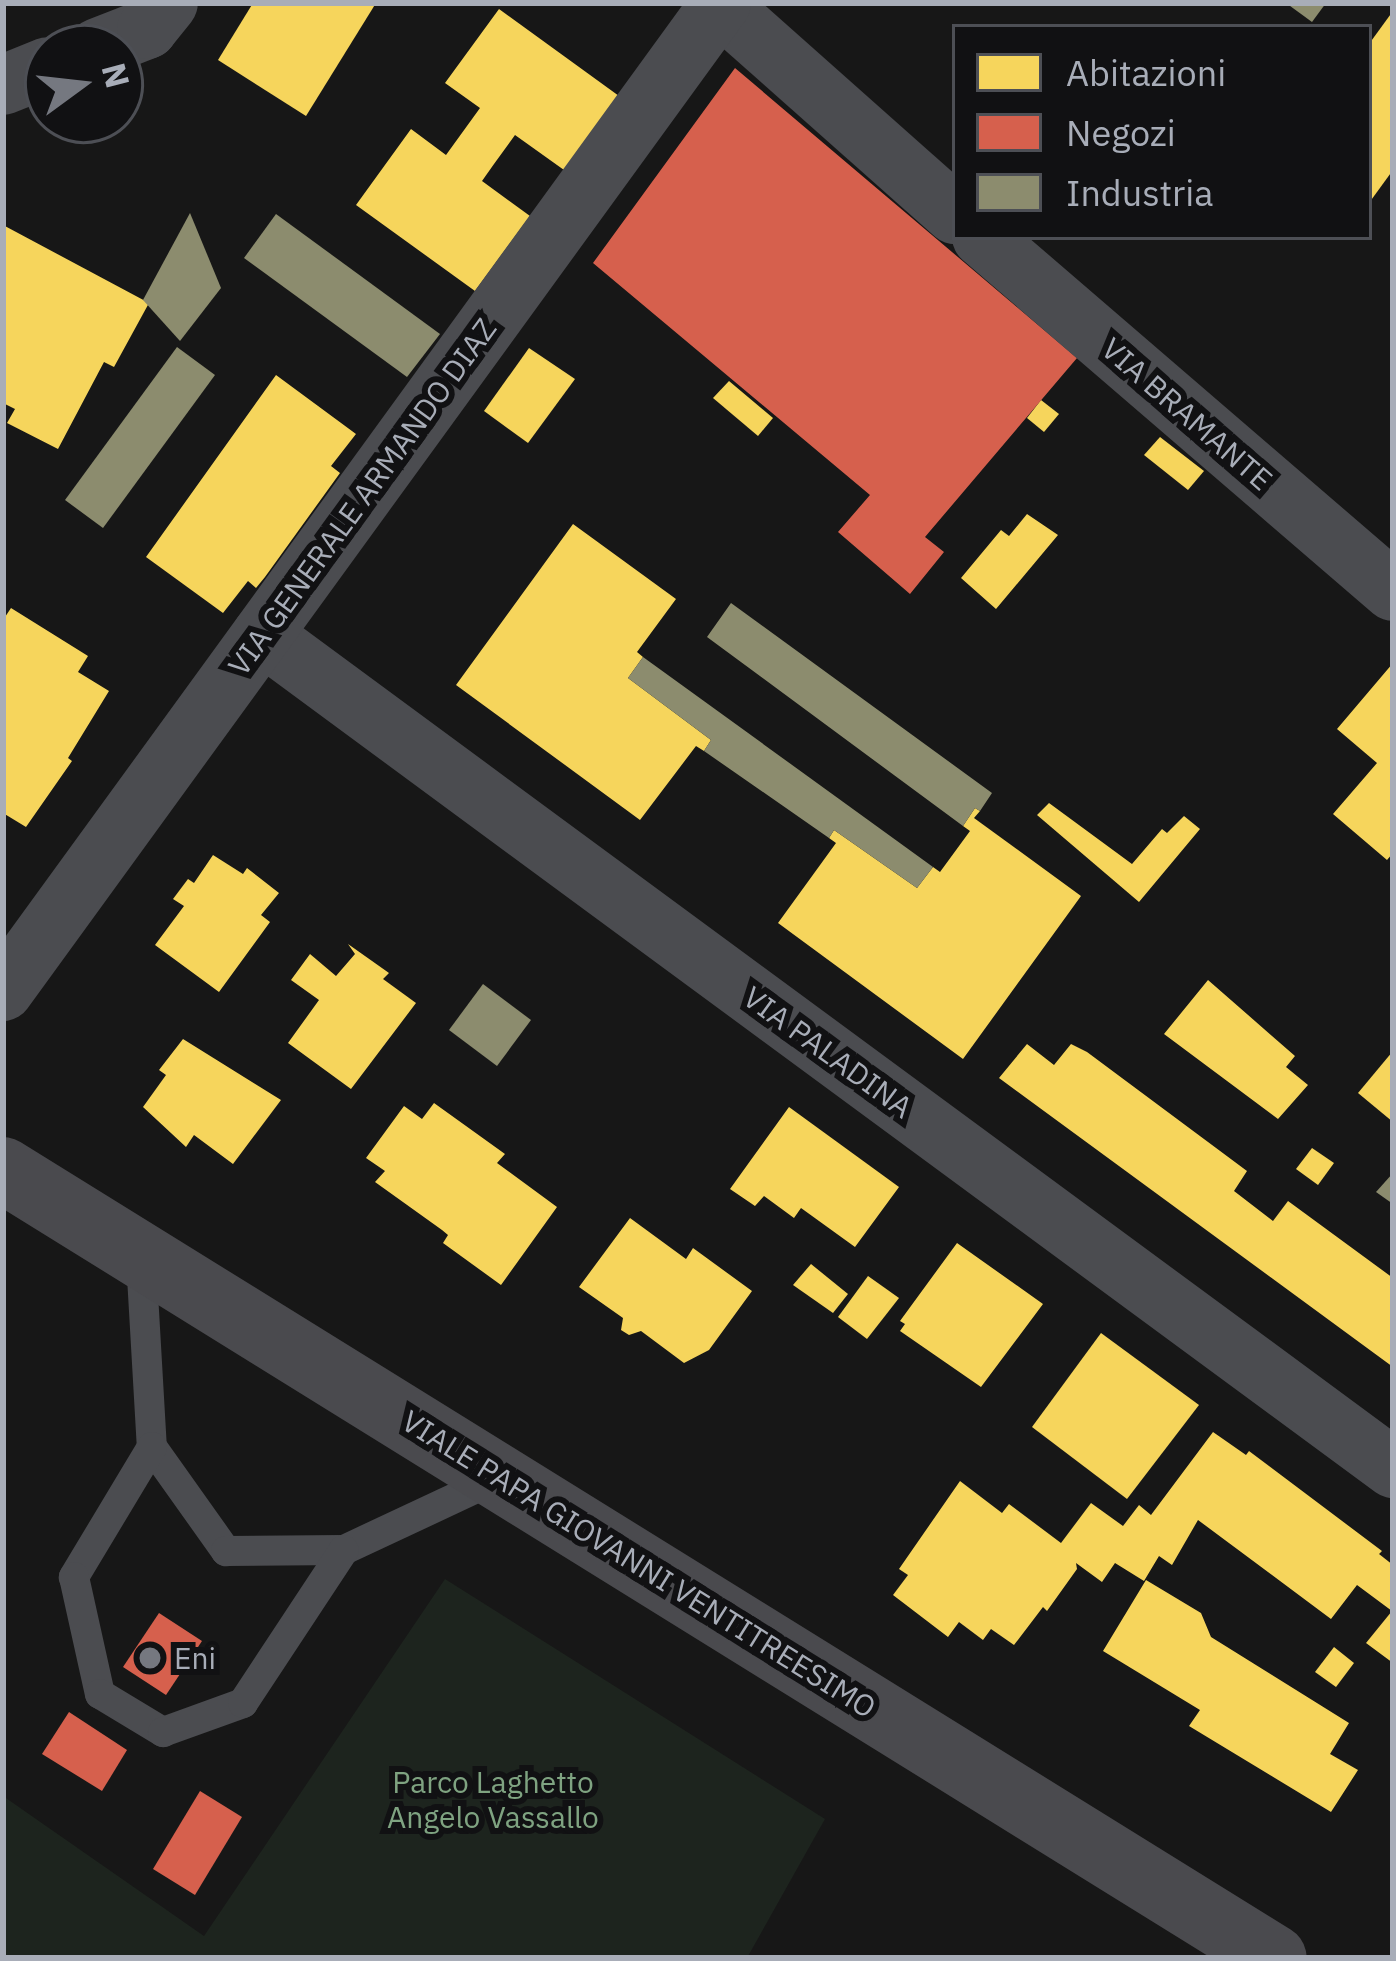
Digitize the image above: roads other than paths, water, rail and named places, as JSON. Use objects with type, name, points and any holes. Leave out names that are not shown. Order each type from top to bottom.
[{"type":"street","points":[[144,30],[168,3]]},
{"type":"street","points":[[719,4],[952,211]]},
{"type":"street","name":"VIA GENERALE ARMANDO DIAZ","points":[[3,992],[719,4]]},
{"type":"street","name":"VIA BRAMANTE","points":[[985,240],[1393,591]]},
{"type":"street","name":"VIA PALADINA","points":[[262,635],[1393,1468]]},
{"type":"street","name":"VIALE PAPA GIOVANNI VENTITREESIMO","points":[[3,1170],[1274,1958]]},
{"type":"lane","points":[[140,1255],[152,1447],[226,1551],[344,1550],[500,1478]]},
{"type":"lane","points":[[152,1447],[74,1577],[100,1694],[163,1732],[242,1703],[344,1550]]},
{"type":"place","name":"Eni","points":[[150,1658]]},
{"type":"park label","name":"Parco Laghetto Angelo Vassallo","points":[[493,1799]]}]
